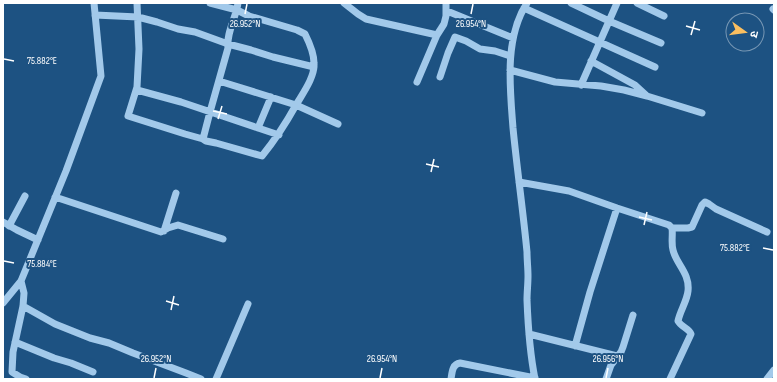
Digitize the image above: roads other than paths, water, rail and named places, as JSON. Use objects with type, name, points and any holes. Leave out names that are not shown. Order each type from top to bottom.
[{"type":"street","points":[[3,303],[21,281],[101,76],[94,3]]},
{"type":"street","points":[[137,3],[139,65],[137,90],[128,116],[206,141],[262,156],[279,135],[307,88],[314,67],[312,52],[305,34],[249,16],[237,7],[210,3]]},
{"type":"street","points":[[344,3],[366,19],[437,36]]},
{"type":"street","points":[[571,3],[661,43]]},
{"type":"street","points":[[581,85],[617,3]]},
{"type":"street","points":[[637,3],[664,16]]},
{"type":"street","points":[[451,379],[453,368],[457,363],[535,378],[527,298],[528,268],[509,80],[510,56],[513,38],[521,12],[525,5],[655,67]]},
{"type":"street","points":[[203,139],[228,48],[227,40],[237,7]]},
{"type":"street","points":[[416,82],[444,24],[446,7],[513,38]]},
{"type":"street","points":[[95,15],[138,17],[178,29],[195,32],[228,44],[288,62],[314,67]]},
{"type":"street","points":[[440,77],[454,38],[466,41],[480,49],[495,51],[510,56]]},
{"type":"street","points":[[591,61],[635,85],[647,96]]},
{"type":"street","points":[[510,70],[555,82],[613,88],[647,96],[702,113]]},
{"type":"street","points":[[219,81],[296,106],[338,124]]},
{"type":"street","points":[[137,90],[181,102],[279,135]]},
{"type":"street","points":[[258,128],[271,97]]},
{"type":"street","points":[[519,182],[569,191],[669,225],[672,228],[692,227],[702,205],[705,202],[716,210],[767,232]]},
{"type":"street","points":[[164,231],[176,193]]},
{"type":"street","points":[[25,196],[6,224],[38,240]]},
{"type":"street","points":[[55,197],[161,232],[178,225],[224,239]]},
{"type":"street","points":[[575,346],[590,292],[617,208]]},
{"type":"street","points":[[670,379],[691,334],[689,330],[678,321],[687,297],[688,284],[673,249],[672,228]]},
{"type":"street","points":[[21,281],[24,293],[13,352],[12,372],[26,379]]},
{"type":"street","points":[[216,379],[248,304]]},
{"type":"street","points":[[22,306],[55,324],[186,372],[201,379]]},
{"type":"street","points":[[606,379],[611,365],[623,347],[633,315]]},
{"type":"street","points":[[530,334],[617,356]]},
{"type":"street","points":[[15,342],[93,372]]},
{"type":"street","points":[[768,379],[774,370]]}]
